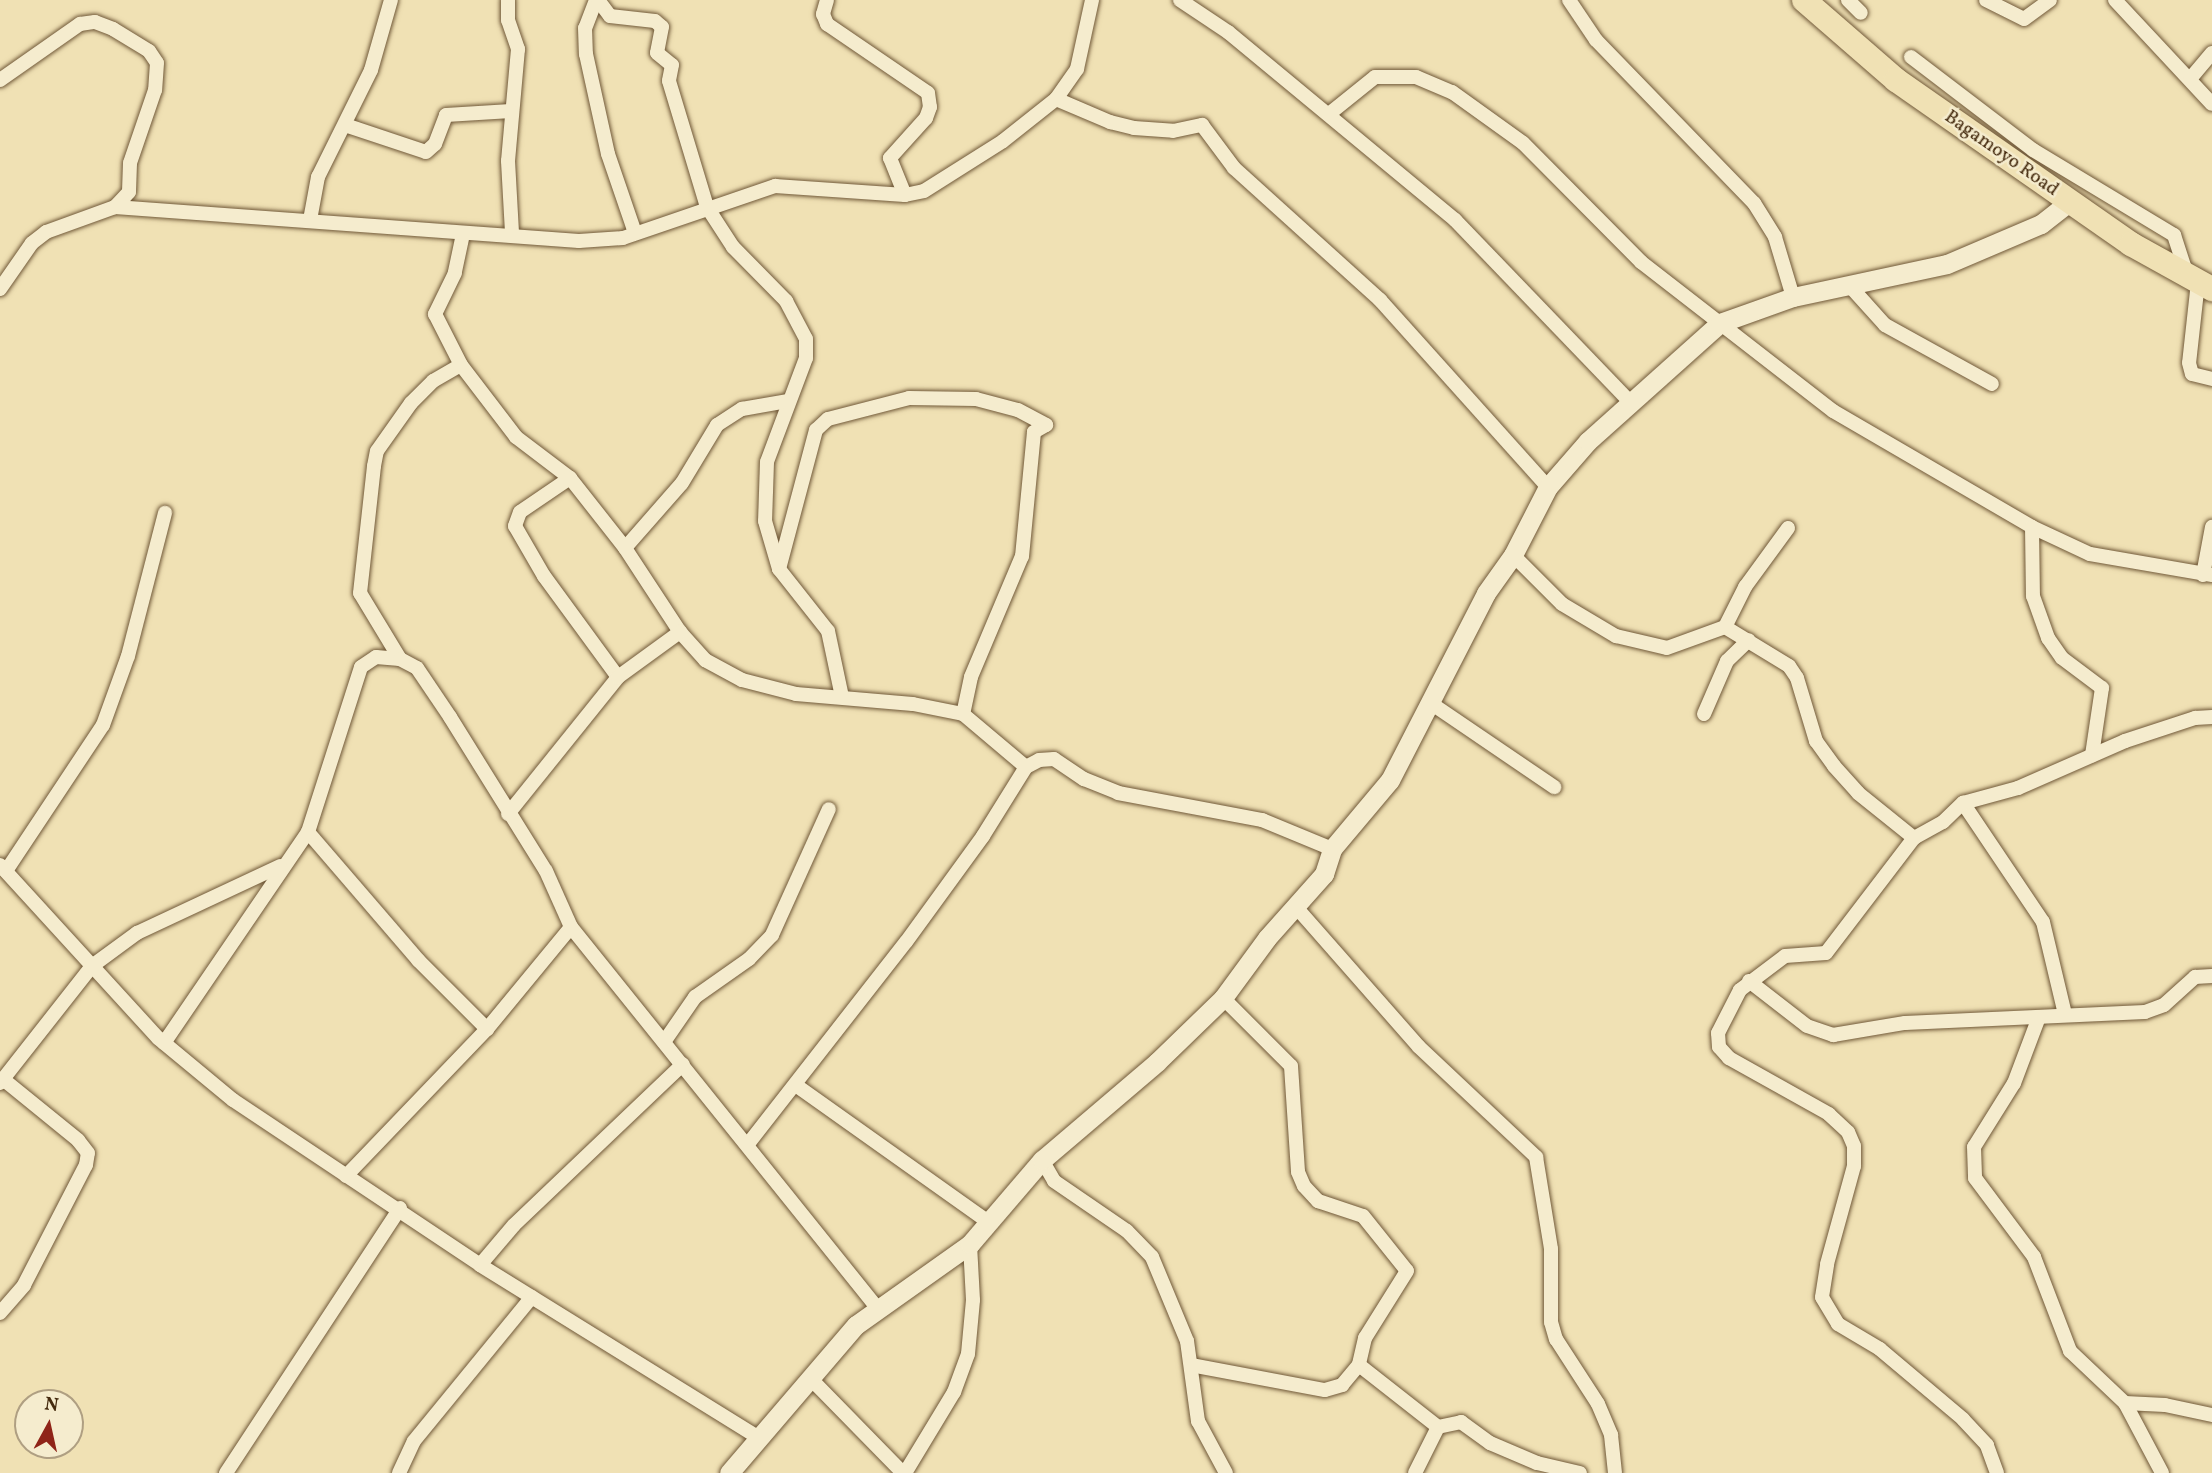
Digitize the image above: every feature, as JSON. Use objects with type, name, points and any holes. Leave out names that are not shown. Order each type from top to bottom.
[{"type":"highway","name":"Bagamoyo Road","points":[[1804,0],[1896,80],[2028,160],[2069,202],[2199,282]]},
{"type":"street","points":[[310,220],[318,177],[345,125],[380,46],[391,0]]},
{"type":"street","points":[[508,0],[508,20],[517,48],[511,111],[512,233]]},
{"type":"street","points":[[635,233],[608,155],[586,54],[585,27],[597,0],[610,16],[655,21],[662,27],[657,53],[672,65],[669,81],[707,206],[733,247],[786,301],[806,339],[806,358],[767,461],[764,499],[779,569],[828,631],[842,697]]},
{"type":"street","points":[[827,0],[822,14],[827,24],[928,93],[930,107],[926,118],[890,158],[905,195]]},
{"type":"street","points":[[0,289],[32,243],[46,232],[115,207],[310,220],[463,234],[512,233],[579,241],[635,233],[707,206],[775,186],[905,195],[924,191],[1056,99],[1077,69],[1092,0]]},
{"type":"street","points":[[1180,0],[1228,32],[1455,220],[1631,403]]},
{"type":"street","points":[[1569,0],[1596,40],[1754,202],[1775,237],[1793,297]]},
{"type":"street","points":[[1848,0],[1861,13]]},
{"type":"street","points":[[1986,0],[2024,19],[2050,0]]},
{"type":"street","points":[[2115,0],[2212,104]]},
{"type":"street","points":[[0,80],[80,24],[95,22],[113,29],[149,51],[157,63],[155,90],[130,163],[129,192],[115,207]]},
{"type":"street","points":[[2190,79],[2212,53]]},
{"type":"street","points":[[1911,57],[2028,160],[2084,177],[2174,236],[2199,282],[2189,363],[2192,374],[2212,379]]},
{"type":"street","points":[[1329,114],[1375,78],[1416,77],[1452,92],[1523,143],[1641,262],[1833,411],[2032,527],[2090,554],[2207,575],[2212,527]]},
{"type":"street","points":[[1056,99],[1134,128],[1173,131],[1202,125],[1234,168],[1380,300],[1548,487]]},
{"type":"street","points":[[345,125],[426,152],[435,144],[446,115],[511,111]]},
{"type":"street","points":[[729,1473],[757,1437],[877,1307],[970,1244],[1042,1160],[1157,1062],[1223,998],[1324,874],[1332,849],[1390,779],[1432,704],[1486,593],[1513,555],[1548,487],[1631,403],[1720,323],[1793,297],[1947,264],[2041,224],[2069,202]]},
{"type":"street","points":[[463,234],[454,273],[435,314],[461,365],[516,436],[570,478],[625,548],[680,632],[705,660],[742,680],[796,694],[842,697],[963,713],[1026,767]]},
{"type":"street","points":[[1849,285],[1885,325],[1992,384]]},
{"type":"street","points":[[400,659],[360,593],[377,451],[411,403],[433,382],[461,365]]},
{"type":"street","points":[[779,569],[816,430],[828,419],[909,398],[976,398],[1018,410],[1046,425],[1034,432],[1022,555],[971,677],[963,713]]},
{"type":"street","points":[[625,548],[682,483],[717,425],[742,410],[788,401]]},
{"type":"street","points":[[570,478],[520,512],[515,526],[544,576],[618,677]]},
{"type":"street","points":[[165,513],[131,645],[103,725],[3,868],[164,1043],[233,1100],[346,1176],[400,1208],[480,1265],[757,1437]]},
{"type":"street","points":[[2032,527],[2033,596],[2048,638],[2062,658],[2102,688],[2092,755]]},
{"type":"street","points":[[1513,555],[1562,604],[1616,636],[1667,648],[1725,627],[1760,564],[1788,528]]},
{"type":"street","points":[[1725,627],[1789,666],[1797,678],[1816,741],[1834,766],[1858,793],[1914,838]]},
{"type":"street","points":[[508,814],[618,677],[680,632]]},
{"type":"street","points":[[1704,714],[1727,661],[1749,640]]},
{"type":"street","points":[[164,1043],[308,832],[361,667],[376,657],[400,659],[417,668],[444,707],[508,814],[546,871],[571,927],[877,1307]]},
{"type":"street","points":[[1432,704],[1554,787]]},
{"type":"street","points":[[1997,1473],[1987,1445],[1963,1419],[1880,1349],[1839,1324],[1822,1297],[1826,1264],[1854,1166],[1854,1146],[1848,1132],[1829,1114],[1729,1058],[1718,1047],[1722,1018],[1749,981],[1785,956],[1826,953],[1914,838],[1943,822],[1962,803],[2018,788],[2092,755],[2176,724],[2212,717]]},
{"type":"street","points":[[748,1144],[797,1086],[983,836],[1026,767],[1054,759],[1084,779],[1118,793],[1262,820],[1332,849]]},
{"type":"street","points":[[1962,803],[2043,922],[2064,1014]]},
{"type":"street","points":[[664,1042],[695,997],[749,959],[772,935],[830,809]]},
{"type":"street","points":[[308,832],[418,960],[487,1029]]},
{"type":"street","points":[[0,1313],[24,1285],[86,1165],[88,1153],[78,1140],[1,1081],[92,966],[137,933],[284,864]]},
{"type":"street","points":[[1296,907],[1419,1047],[1536,1157],[1542,1171],[1551,1249],[1551,1321],[1556,1339],[1598,1404],[1611,1435],[1615,1473]]},
{"type":"street","points":[[346,1176],[487,1029],[571,927]]},
{"type":"street","points":[[1749,981],[1807,1027],[1833,1035],[1905,1023],[2146,1012],[2164,1005],[2195,977],[2212,976]]},
{"type":"street","points":[[1191,1365],[1325,1390],[1342,1385],[1359,1365],[1365,1338],[1407,1271],[1363,1216],[1318,1201],[1304,1186],[1298,1171],[1291,1066],[1223,998]]},
{"type":"street","points":[[2039,1017],[2014,1083],[1974,1147],[1975,1178],[2034,1257],[2070,1351],[2125,1404],[2162,1473]]},
{"type":"street","points":[[480,1265],[514,1224],[683,1064]]},
{"type":"street","points":[[797,1086],[990,1223]]},
{"type":"street","points":[[1042,1160],[1054,1181],[1127,1231],[1152,1257],[1187,1341],[1198,1421],[1226,1473]]},
{"type":"street","points":[[226,1473],[400,1208]]},
{"type":"street","points":[[810,1378],[904,1473],[954,1392],[968,1354],[973,1300],[970,1244]]},
{"type":"street","points":[[400,1473],[414,1441],[533,1297]]},
{"type":"street","points":[[1359,1365],[1438,1427]]},
{"type":"street","points":[[2125,1404],[2165,1405],[2212,1415]]},
{"type":"street","points":[[1438,1427],[1461,1422],[1490,1443],[1537,1463],[1580,1473]]},
{"type":"street","points":[[1415,1473],[1438,1427]]}]
